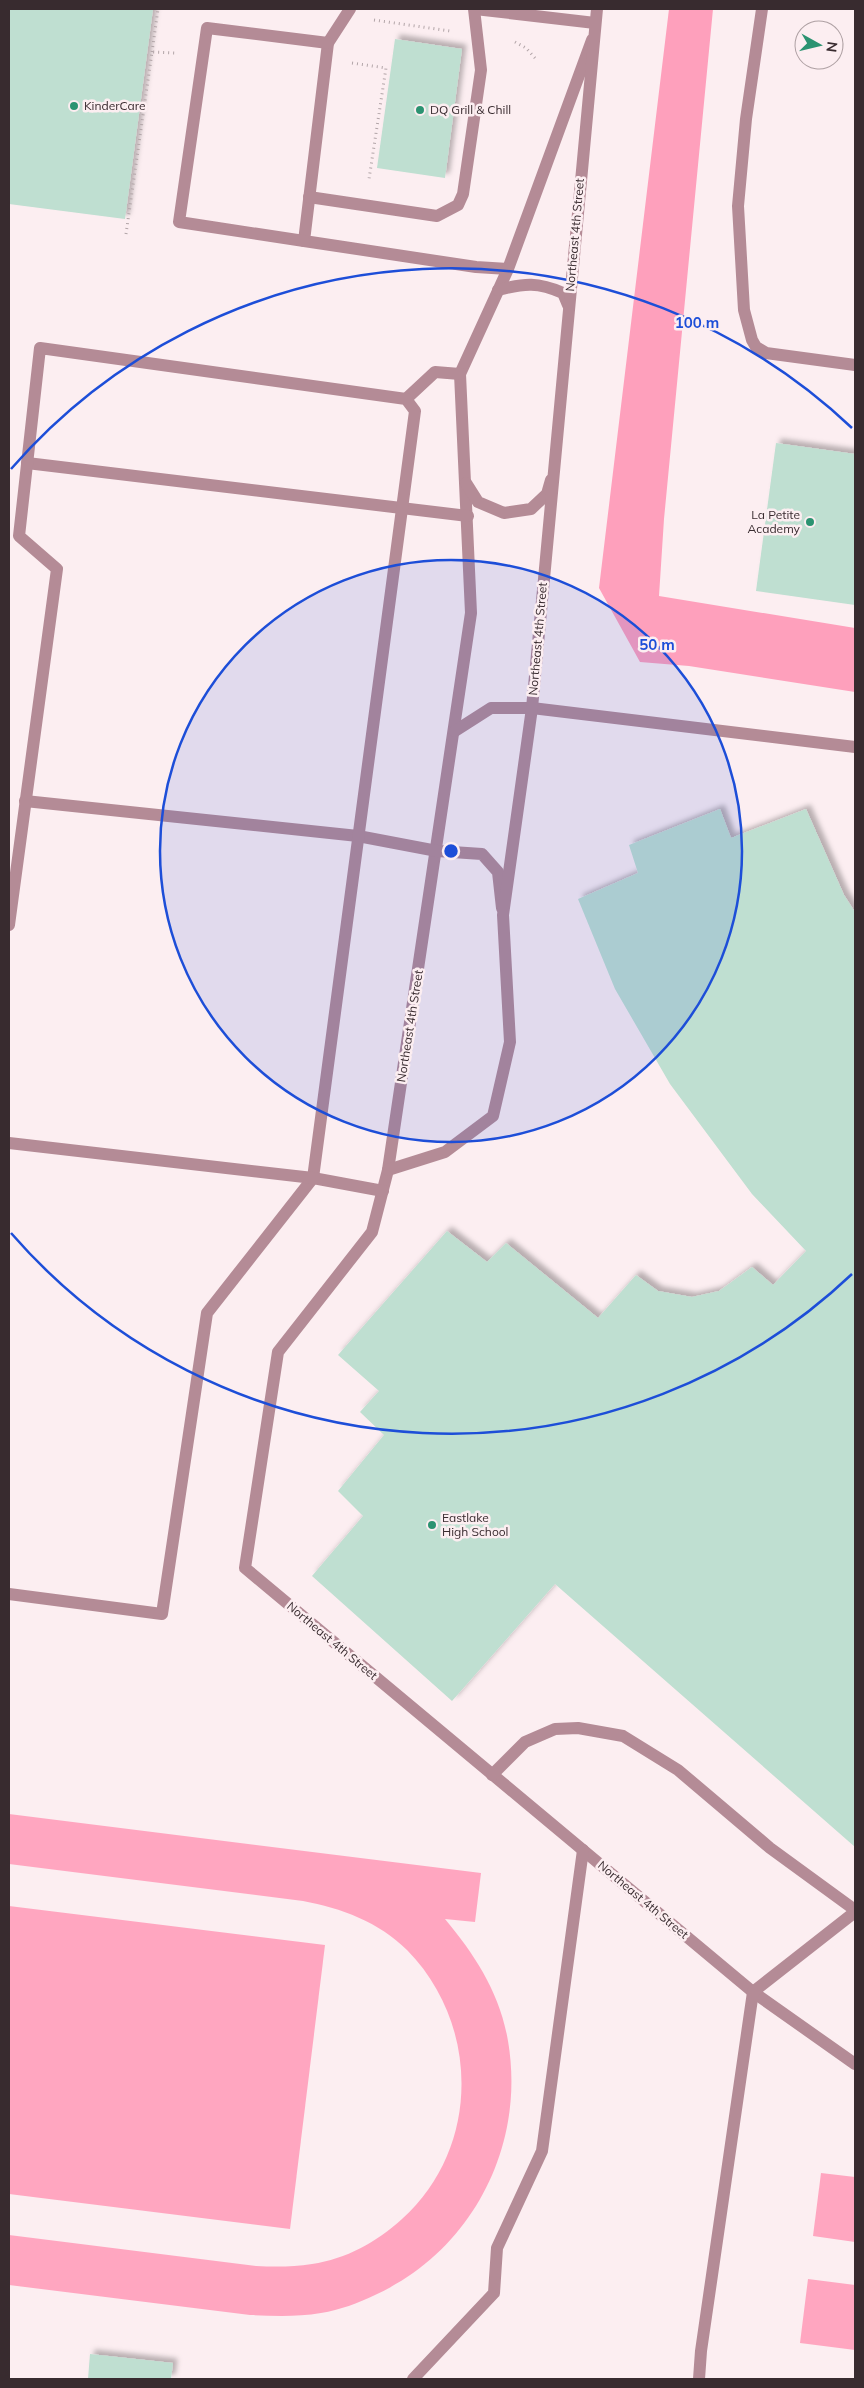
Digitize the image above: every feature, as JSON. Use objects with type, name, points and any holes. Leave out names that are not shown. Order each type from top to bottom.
[{"type":"street","points":[[309,197],[437,216],[458,205],[463,194],[481,70],[474,9],[595,23]]},
{"type":"street","name":"Northeast 4th Street","points":[[388,1170],[445,1152],[493,1116],[510,1042],[503,915],[532,708],[592,40],[597,9]]},
{"type":"street","points":[[762,9],[742,152],[738,206],[744,310],[752,340],[756,347],[766,353],[855,365]]},
{"type":"street","points":[[304,241],[328,43],[347,12]]},
{"type":"street","points":[[328,43],[207,28],[179,222],[476,267],[508,269]]},
{"type":"street","name":"Northeast 4th Street","points":[[592,40],[508,269],[460,374],[471,613],[455,731],[388,1170],[372,1232],[278,1352],[245,1568],[753,1992],[855,2064]]},
{"type":"street","points":[[498,290],[521,284],[545,285],[563,293],[568,305]]},
{"type":"street","points":[[9,925],[58,569],[19,536],[40,348],[406,399],[415,411],[313,1178],[207,1313],[176,1505],[162,1614],[9,1594]]},
{"type":"street","points":[[406,399],[435,372],[460,374]]},
{"type":"street","points":[[27,463],[468,516]]},
{"type":"street","points":[[465,481],[478,502],[504,513],[531,510],[547,494],[553,471]]},
{"type":"street","points":[[455,731],[491,708],[532,708],[855,746]]},
{"type":"street","points":[[25,801],[358,836],[437,851],[482,854],[498,872],[503,915]]},
{"type":"street","points":[[9,1143],[313,1178],[383,1191]]},
{"type":"street","points":[[492,1774],[524,1742],[555,1729],[578,1728],[623,1736],[678,1770],[770,1848],[855,1911],[753,1992],[701,2351],[699,2379]]},
{"type":"street","points":[[413,2379],[494,2293],[497,2248],[542,2151],[583,1850]]},
{"type":"path","points":[[152,52],[158,9]]},
{"type":"path","points":[[347,12],[477,36],[508,39],[526,48],[535,58]]},
{"type":"shaded area","points":[[669,9],[713,9],[664,519],[659,596],[855,628],[855,692],[689,666],[640,662],[599,588]]},
{"type":"shaded area","points":[[9,1814],[481,1873],[475,1922],[445,1919],[476,1961],[499,2007],[508,2041],[511,2080],[508,2119],[499,2156],[485,2191],[464,2223],[439,2252],[409,2276],[375,2295],[335,2310],[303,2315],[250,2315],[9,2285],[9,2235],[256,2266],[305,2265],[325,2262],[349,2254],[372,2242],[402,2219],[428,2190],[446,2157],[458,2122],[462,2086],[458,2049],[448,2013],[431,1980],[407,1950],[372,1924],[345,1912],[303,1901],[9,1864]]},
{"type":"shaded area","points":[[9,1906],[325,1945],[290,2229],[9,2194]]},
{"type":"shaded area","points":[[821,2173],[855,2177],[855,2242],[813,2236]]},
{"type":"shaded area","points":[[808,2279],[855,2285],[855,2350],[800,2343]]},
{"type":"building","name":"KinderCare","points":[[9,9],[153,9],[125,219],[9,204]]},
{"type":"building","points":[[395,39],[462,49],[445,178],[377,168]]},
{"type":"building","name":"La Petite Academy","points":[[776,443],[855,454],[855,605],[756,591]]},
{"type":"building","points":[[720,809],[731,838],[806,809],[844,895],[855,912],[855,1847],[555,1584],[452,1701],[312,1576],[363,1516],[338,1491],[384,1435],[360,1412],[379,1391],[338,1355],[447,1231],[487,1262],[506,1243],[598,1318],[636,1275],[658,1291],[692,1297],[719,1291],[752,1267],[773,1285],[806,1251],[752,1194],[670,1084],[615,989],[578,899],[638,873],[629,845]]},
{"type":"building","points":[[90,2354],[173,2363],[171,2379],[88,2379]]},
{"type":"place","name":"KinderCare","points":[[74,106]]},
{"type":"place","name":"DQ Grill & Chill","points":[[420,110]]},
{"type":"place","name":"La Petite Academy","points":[[810,522]]},
{"type":"place","name":"Eastlake High School","points":[[432,1525]]}]
